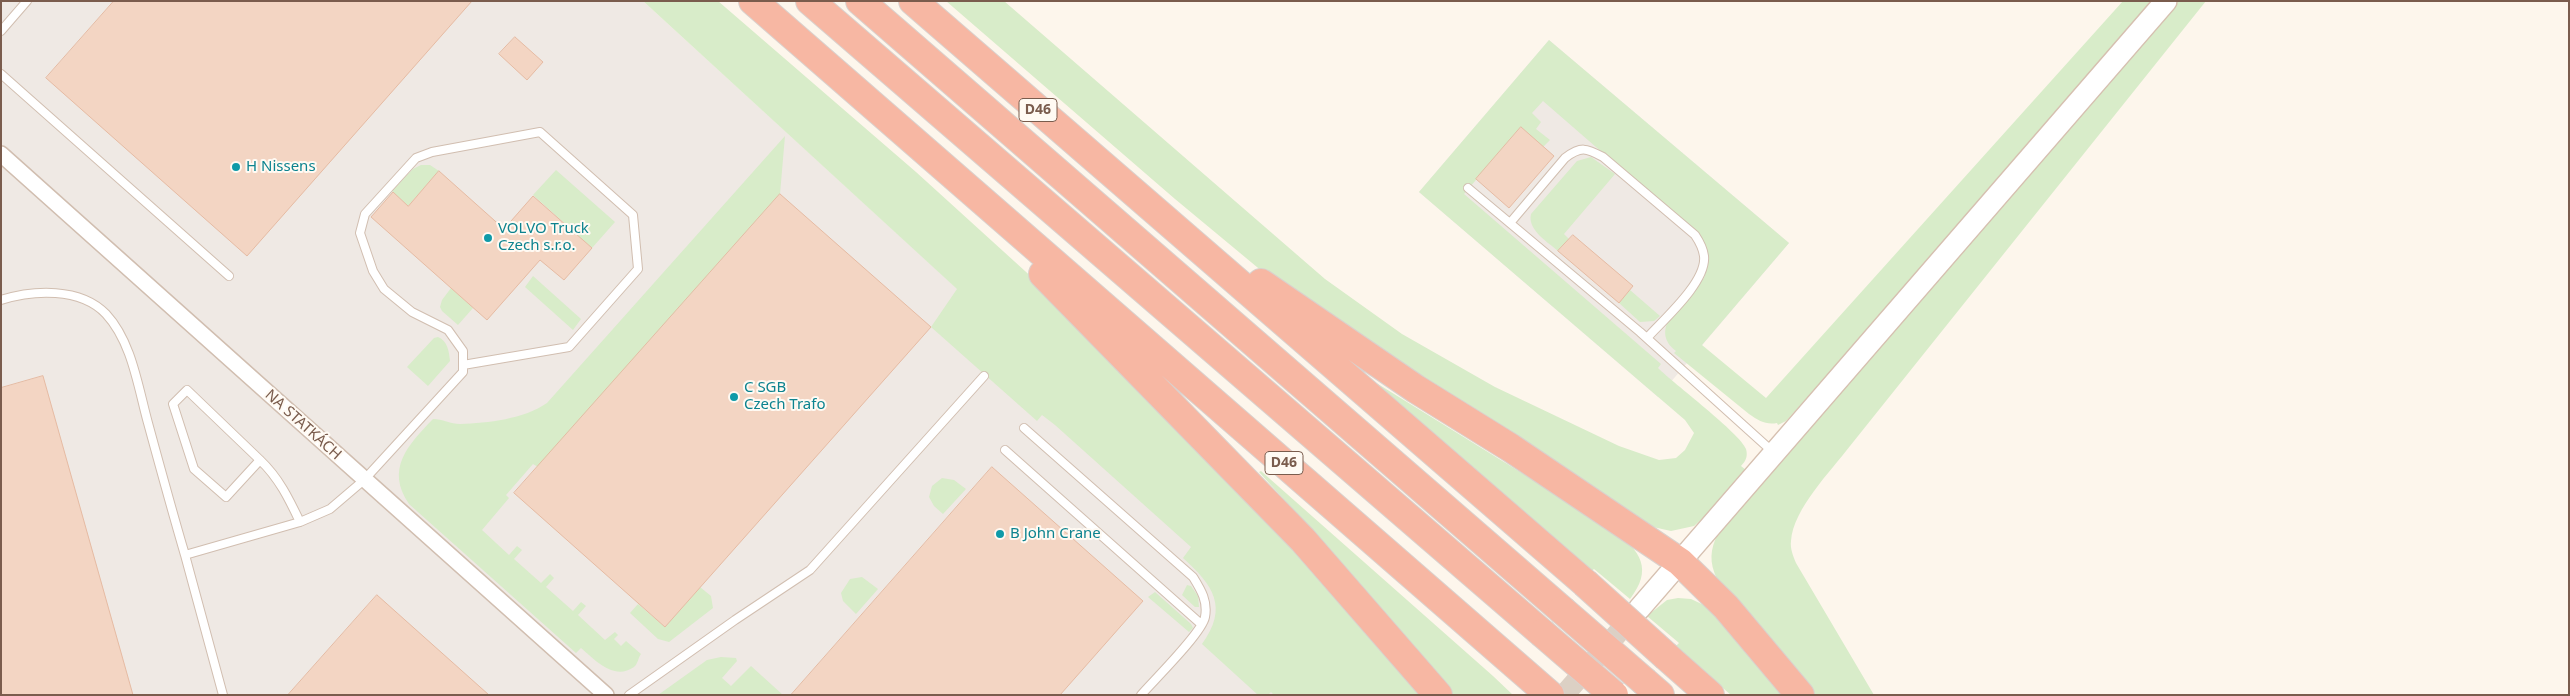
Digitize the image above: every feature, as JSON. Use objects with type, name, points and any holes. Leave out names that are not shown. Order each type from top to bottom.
[{"type":"highway","name":"D46","points":[[753,1],[1550,695]]},
{"type":"highway","points":[[810,1],[1614,695]]},
{"type":"highway","points":[[860,1],[1653,688]]},
{"type":"highway","name":"D46","points":[[913,1],[1585,583],[1710,695]]},
{"type":"highway","points":[[899,129],[1303,540],[1438,695]]},
{"type":"highway","points":[[1164,218],[1416,389],[1511,448],[1680,562],[1726,607],[1800,695]]},
{"type":"main road","points":[[1639,609],[2166,1]]},
{"type":"street","name":"NA STATKÁCH","points":[[1,154],[606,695]]},
{"type":"lane","points":[[1,31],[27,1]]},
{"type":"lane","points":[[1,74],[229,276]]},
{"type":"lane","points":[[185,556],[300,522],[330,510],[364,480],[463,372],[463,366],[463,351],[448,330],[412,312],[384,289],[373,271],[360,233],[365,214],[416,158],[432,152],[540,132],[633,215],[638,269],[569,347],[463,366]]},
{"type":"lane","points":[[1510,223],[1565,158],[1574,151],[1588,148],[1610,162],[1695,234],[1704,258],[1702,272],[1690,291],[1646,338]]},
{"type":"lane","points":[[1468,188],[1646,338],[1774,453]]},
{"type":"lane","points":[[1,300],[39,292],[66,294],[90,303],[106,313],[128,350],[224,695]]},
{"type":"lane","points":[[629,695],[734,620],[810,570],[984,376]]},
{"type":"lane","points":[[260,460],[226,497],[194,469],[173,404],[186,390],[260,460],[280,482],[300,522]]},
{"type":"lane","points":[[1024,428],[1193,577],[1202,591],[1206,604],[1205,619],[1141,695]]},
{"type":"lane","points":[[1005,450],[1201,624]]},
{"type":"shaded area","points":[[1,1],[643,1],[1020,346],[1330,695],[1,695]]},
{"type":"shaded area","points":[[1549,40],[1789,243],[1658,397],[1419,192]]},
{"type":"green space","points":[[643,1],[718,1],[916,172],[1058,301],[1297,551],[1420,695],[1274,695],[1271,692],[1268,695],[1258,695],[1202,644],[1215,619],[1216,608],[1214,597],[1209,587],[1194,568],[1183,558],[1191,547],[1055,425],[1042,415],[1037,421],[931,327],[957,289]]},
{"type":"green space","points":[[946,1],[1004,1],[1325,279],[1402,334],[1495,387],[1619,446],[1659,460],[1676,458],[1685,450],[1694,433],[1685,420],[1419,192],[1549,40],[1789,243],[1702,345],[1766,398],[2123,1],[2153,1],[1837,365],[1786,421],[1778,425],[1777,423],[1763,422],[1749,414],[1674,353],[1676,351],[1668,342],[1665,333],[1667,323],[1672,314],[1704,278],[1708,259],[1703,240],[1543,101],[1532,113],[1541,122],[1536,129],[1550,140],[1543,147],[1521,127],[1464,194],[1661,364],[1658,368],[1732,432],[1746,449],[1746,458],[1741,466],[1746,470],[1711,511],[1694,526],[1671,531],[1653,527],[1281,287],[1175,199]]},
{"type":"green space","points":[[2179,1],[2206,1],[1814,491],[1798,516],[1793,529],[1791,544],[1796,563],[1874,695],[1815,695],[1717,579],[1712,556],[1713,545],[1718,533]]},
{"type":"green space","points":[[785,136],[780,194],[538,467],[533,464],[506,495],[509,498],[482,530],[509,555],[517,546],[522,550],[514,559],[541,583],[550,574],[554,578],[546,587],[573,611],[581,602],[586,606],[578,615],[605,640],[615,632],[618,635],[614,639],[621,646],[626,641],[641,654],[634,667],[627,671],[619,672],[612,670],[599,663],[581,648],[576,653],[409,504],[402,491],[399,469],[408,448],[433,419],[460,424],[482,423],[528,413],[547,403]]},
{"type":"green space","points":[[1591,157],[1615,174],[1564,234],[1569,239],[1558,251],[1535,230],[1532,225],[1531,214],[1577,161]]},
{"type":"green space","points":[[421,165],[430,165],[439,171],[408,206],[392,191],[413,169]]},
{"type":"green space","points":[[556,170],[615,222],[592,248],[533,195]]},
{"type":"green space","points":[[533,276],[581,319],[573,330],[525,287]]},
{"type":"green space","points":[[451,288],[473,308],[458,325],[440,307],[442,300]]},
{"type":"green space","points":[[1630,290],[1660,316],[1654,321],[1640,322],[1619,303]]},
{"type":"green space","points":[[438,337],[446,344],[450,361],[428,386],[407,367],[434,338]]},
{"type":"green space","points":[[1365,376],[1614,530],[1631,546],[1641,562],[1641,579],[1630,599],[1594,569],[1590,572]]},
{"type":"green space","points":[[1261,471],[1513,695],[1453,695],[1327,547],[1259,472]]},
{"type":"green space","points":[[942,478],[954,480],[966,489],[943,514],[934,506],[929,497],[932,486]]},
{"type":"green space","points":[[862,577],[878,589],[856,614],[843,601],[841,593],[850,579]]},
{"type":"green space","points":[[1187,585],[1191,586],[1198,596],[1199,607],[1195,607],[1182,595]]},
{"type":"green space","points":[[700,587],[711,596],[713,608],[669,642],[658,639],[630,613],[638,604],[665,627]]},
{"type":"green space","points":[[1155,592],[1191,624],[1193,628],[1189,632],[1148,597]]},
{"type":"green space","points":[[1678,598],[1691,599],[1708,607],[1783,695],[1731,695],[1675,647],[1679,643],[1647,616],[1667,600]]},
{"type":"green space","points":[[721,657],[736,658],[737,661],[722,678],[731,686],[751,666],[783,695],[658,695],[707,660]]},
{"type":"building","name":"H Nissens","points":[[114,1],[472,1],[247,256],[46,78]]},
{"type":"building","points":[[515,37],[543,62],[527,80],[499,54]]},
{"type":"building","points":[[1521,127],[1554,156],[1509,208],[1476,179]]},
{"type":"building","name":"VOLVO Truck Czech s.r.o.","points":[[439,171],[504,229],[533,196],[592,248],[564,280],[540,260],[487,320],[371,217],[393,192],[408,206]]},
{"type":"building","name":"C SGB Czech Trafo","points":[[780,194],[931,327],[665,627],[514,493]]},
{"type":"building","points":[[1573,235],[1633,286],[1619,303],[1558,251]]},
{"type":"building","points":[[43,376],[133,695],[1,695],[1,388]]},
{"type":"building","name":"B John Crane","points":[[992,467],[1143,601],[1060,695],[791,695]]},
{"type":"building","points":[[377,595],[489,695],[288,695]]},
{"type":"tunnel","points":[[1564,695],[1638,610]]},
{"type":"place","name":"H Nissens","points":[[236,167]]},
{"type":"place","name":"VOLVO Truck Czech s.r.o.","points":[[488,238]]},
{"type":"place","name":"C SGB Czech Trafo","points":[[734,397]]},
{"type":"place","name":"B John Crane","points":[[1000,534]]}]
